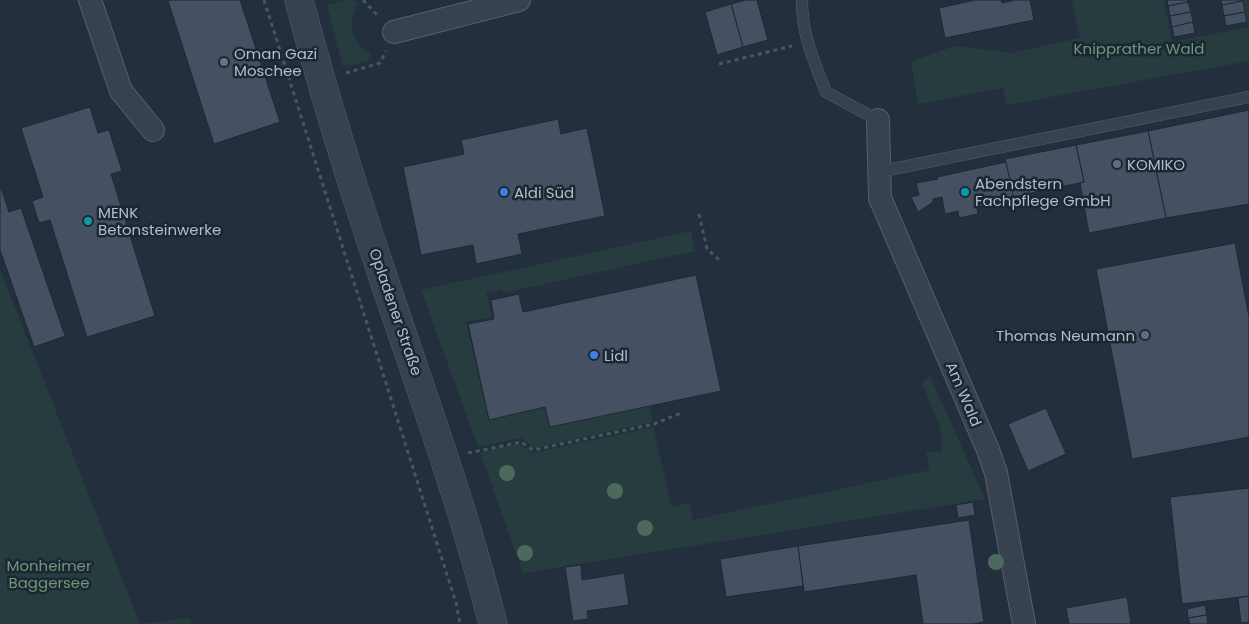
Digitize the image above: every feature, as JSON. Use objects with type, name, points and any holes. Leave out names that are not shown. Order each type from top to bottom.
[{"type":"street","points":[[90,0],[121,91],[153,130]]},
{"type":"street","name":"Opladener Straße","points":[[298,0],[380,270],[467,528],[493,624]]},
{"type":"street","points":[[394,32],[519,0]]},
{"type":"street","name":"Am Wald","points":[[878,120],[880,198],[988,450],[996,473],[1024,624]]},
{"type":"lane","name":"Am Wald","points":[[802,0],[802,22],[807,42],[826,92],[878,120]]},
{"type":"lane","points":[[878,172],[1249,97]]},
{"type":"path","points":[[264,0],[456,603],[460,624]]},
{"type":"path","points":[[321,79],[380,63],[394,32]]},
{"type":"path","points":[[718,64],[807,42]]},
{"type":"path","points":[[700,214],[707,249],[719,260]]},
{"type":"path","points":[[445,460],[479,450],[521,442],[533,450],[654,424],[681,413]]},
{"type":"green space","points":[[354,0],[358,4],[353,18],[353,32],[359,44],[371,54],[368,61],[343,67],[327,5]]},
{"type":"green space","name":"Knipprather Wald","points":[[1072,0],[1164,0],[1172,42],[1248,27],[1243,0],[1249,0],[1249,61],[1007,105],[1003,88],[918,104],[911,61],[955,46],[1012,53],[1080,38]]},
{"type":"green space","points":[[691,231],[695,251],[503,293],[502,289],[486,293],[492,317],[466,322],[489,420],[545,407],[550,427],[649,406],[653,422],[534,448],[521,438],[478,447],[421,290]]},
{"type":"green space","name":"Monheimer Baggersee","points":[[0,270],[140,624],[0,624]]},
{"type":"green space","points":[[930,376],[985,499],[523,573],[480,452],[519,444],[533,453],[653,427],[672,507],[689,503],[693,520],[930,470],[926,453],[942,451],[941,429],[922,382]]},
{"type":"green space","points":[[190,618],[191,624],[141,624]]},
{"type":"building","name":"Oman Gazi Moschee","points":[[240,0],[280,122],[214,144],[168,1]]},
{"type":"building","points":[[746,0],[757,0],[768,40],[743,47],[731,4]]},
{"type":"building","points":[[975,0],[1001,0],[1002,3],[1015,0],[1030,0],[1034,20],[945,38],[939,8]]},
{"type":"building","points":[[1167,0],[1188,0],[1188,2],[1168,6]]},
{"type":"building","points":[[1221,0],[1242,0],[1243,1],[1222,5]]},
{"type":"building","points":[[1243,1],[1245,12],[1224,16],[1222,5]]},
{"type":"building","points":[[1188,2],[1191,12],[1170,16],[1168,6]]},
{"type":"building","points":[[731,4],[743,47],[717,55],[705,12]]},
{"type":"building","points":[[1191,12],[1193,22],[1172,27],[1170,16]]},
{"type":"building","points":[[1245,12],[1247,22],[1226,26],[1224,16]]},
{"type":"building","points":[[1193,22],[1195,33],[1174,37],[1172,27]]},
{"type":"building","name":"MENK Betonsteinwerke","points":[[90,107],[98,133],[109,130],[122,171],[111,174],[155,316],[87,337],[50,220],[39,223],[32,201],[43,197],[21,128]]},
{"type":"building","points":[[1249,110],[1249,204],[1166,218],[1148,131]]},
{"type":"building","name":"Aldi Süd","points":[[558,119],[561,134],[587,128],[605,216],[518,234],[522,254],[476,264],[473,245],[421,255],[403,167],[464,154],[461,140]]},
{"type":"building","name":"KOMIKO","points":[[1148,131],[1166,218],[1089,233],[1080,183],[1084,182],[1076,145]]},
{"type":"building","points":[[1076,145],[1084,182],[1013,197],[1005,159]]},
{"type":"building","name":"Abendstern Fachpflege GmbH","points":[[1006,162],[1014,199],[977,207],[978,214],[959,218],[958,211],[945,214],[942,197],[933,199],[933,202],[918,212],[911,197],[919,195],[916,183]]},
{"type":"building","points":[[0,185],[9,212],[21,208],[65,336],[34,347],[0,250]]},
{"type":"building","points":[[1235,243],[1249,317],[1249,437],[1132,459],[1096,269]]},
{"type":"building","name":"Lidl","points":[[696,275],[721,391],[550,427],[545,407],[489,420],[468,324],[494,319],[491,300],[519,294],[523,312]]},
{"type":"building","points":[[1046,408],[1066,454],[1028,471],[1008,424]]},
{"type":"building","points":[[1249,488],[1249,596],[1182,604],[1170,497]]},
{"type":"building","points":[[973,502],[975,515],[958,518],[956,505]]},
{"type":"building","points":[[969,520],[984,622],[973,624],[923,624],[916,575],[804,592],[798,546]]},
{"type":"building","points":[[798,546],[803,586],[726,597],[720,559]]},
{"type":"building","points":[[581,565],[582,580],[624,573],[629,605],[587,611],[588,619],[573,621],[565,567]]},
{"type":"building","points":[[1249,596],[1249,622],[1241,623],[1238,598]]},
{"type":"building","points":[[1127,597],[1131,624],[1069,624],[1066,608]]},
{"type":"building","points":[[1205,605],[1207,615],[1188,618],[1187,609]]},
{"type":"building","points":[[1207,615],[1208,624],[1190,624],[1188,618]]},
{"type":"place","name":"Oman Gazi Moschee","points":[[224,62]]},
{"type":"place","name":"KOMIKO","points":[[1117,164]]},
{"type":"place","name":"Aldi Süd","points":[[504,192]]},
{"type":"place","name":"Abendstern Fachpflege GmbH","points":[[965,192]]},
{"type":"place","name":"MENK Betonsteinwerke","points":[[88,221]]},
{"type":"place","name":"Thomas Neumann","points":[[1145,335]]},
{"type":"place","name":"Lidl","points":[[594,355]]}]
